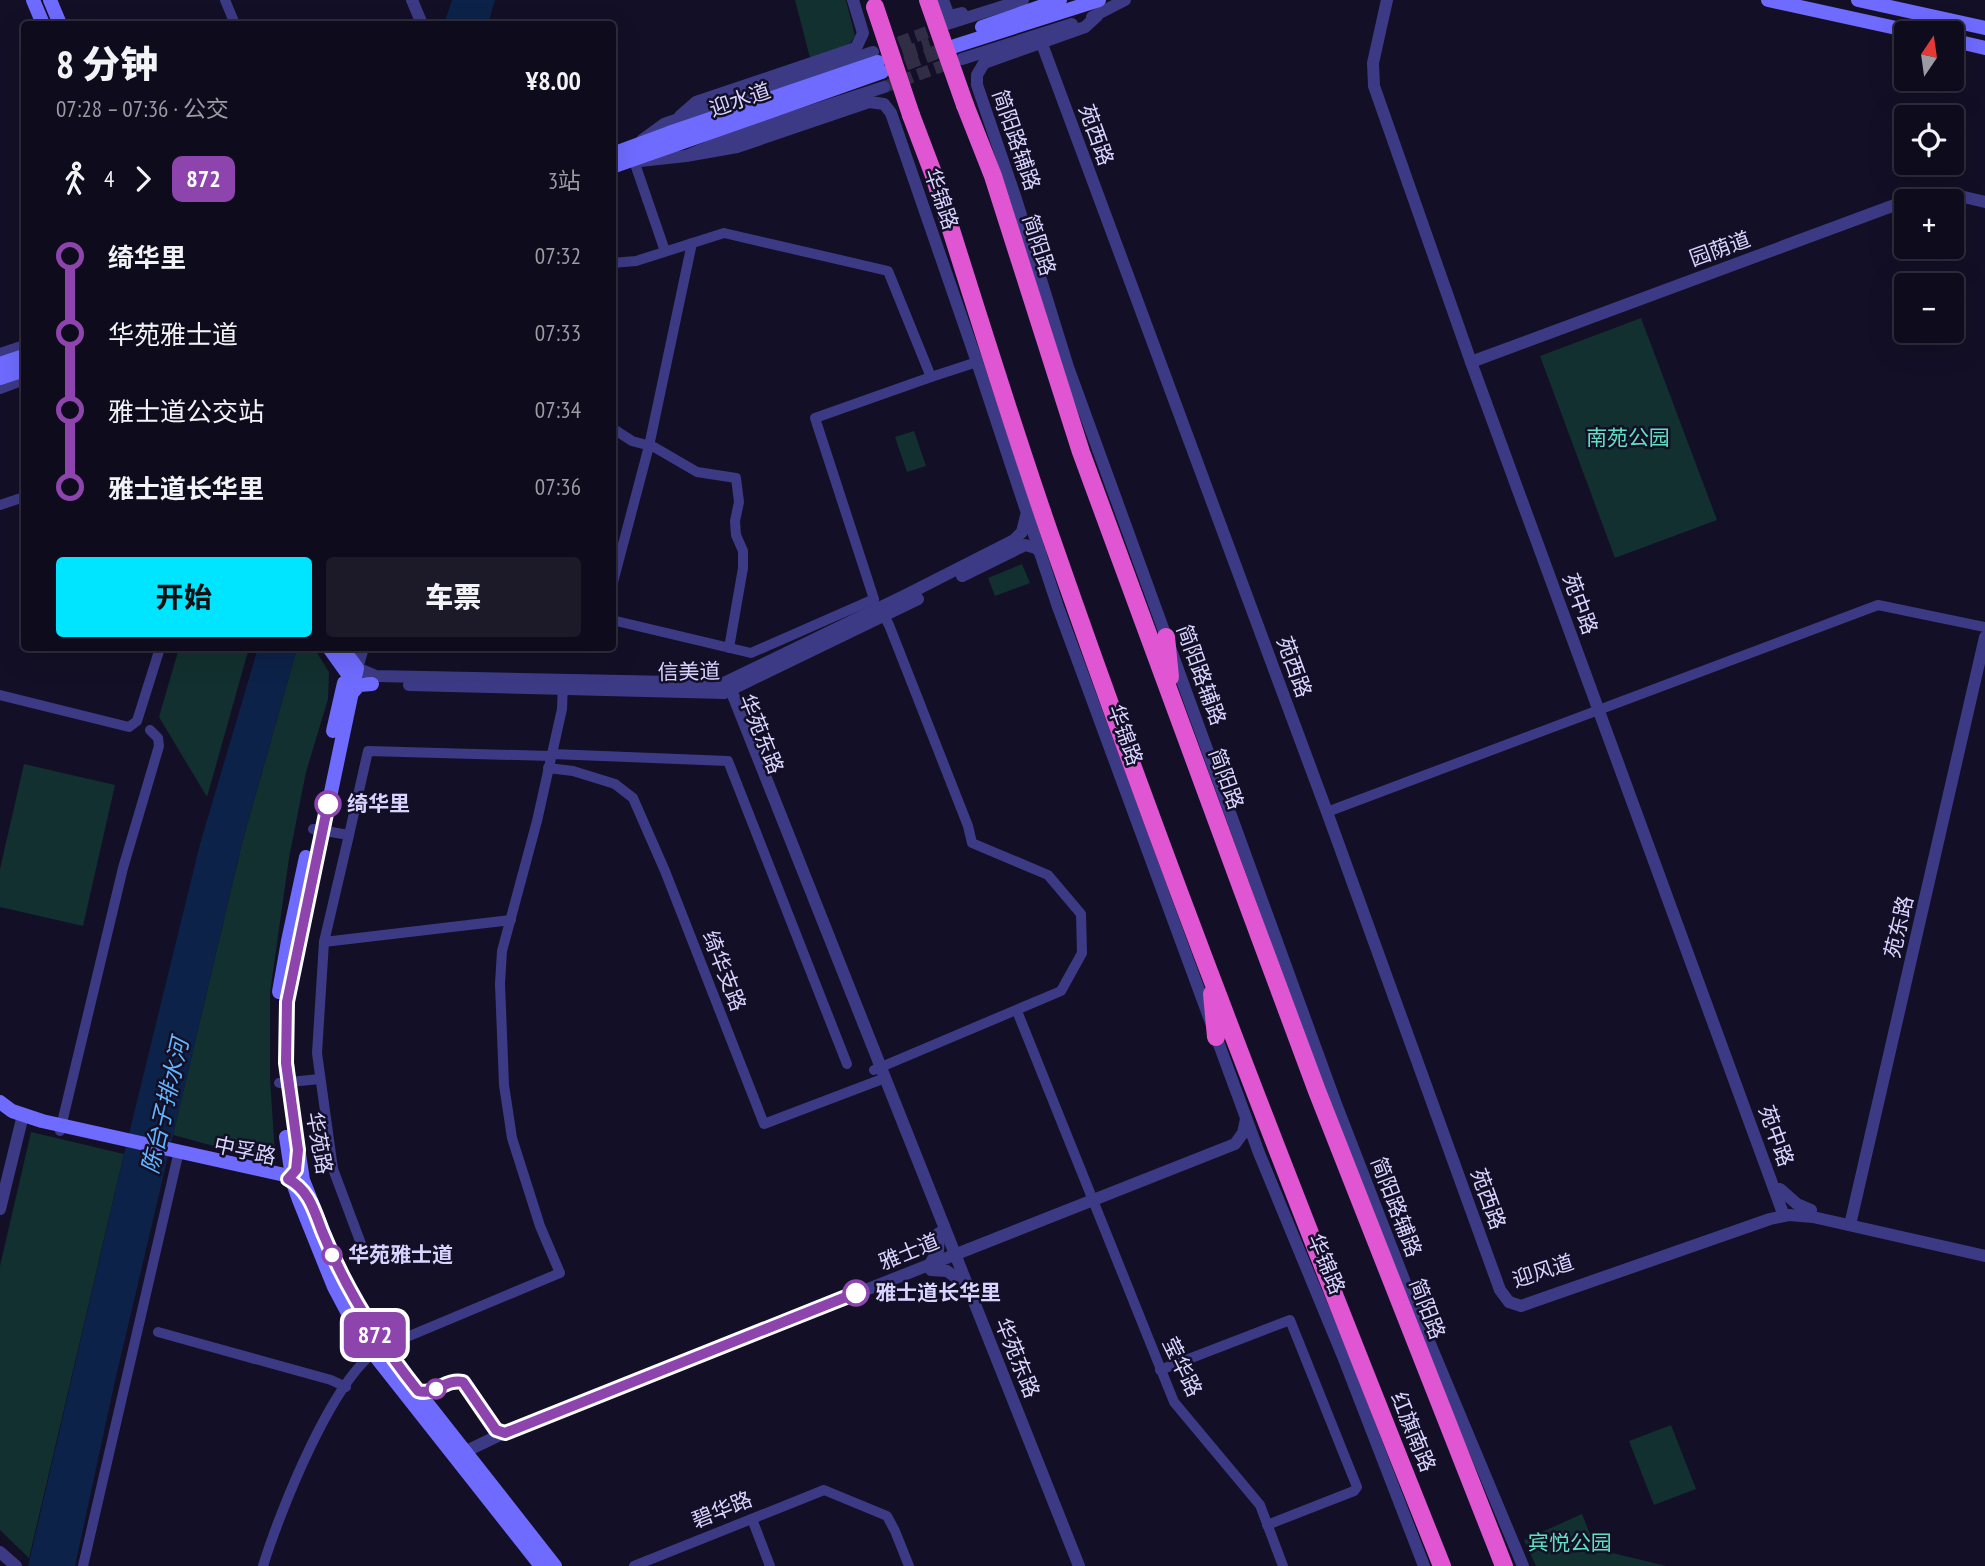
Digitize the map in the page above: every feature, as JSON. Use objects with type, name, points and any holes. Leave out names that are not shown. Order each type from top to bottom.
[{"type":"highway","name":"简阳路","points":[[928,0],[992,176],[1081,452],[1172,701],[1317,1091],[1504,1566]]},
{"type":"highway","points":[[874,4],[933,173],[1054,546],[1209,969],[1216,1037]]},
{"type":"highway","points":[[1166,637],[1172,701]]},
{"type":"highway","name":"红旗南路","points":[[1209,969],[1342,1316],[1442,1566]]},
{"type":"main road","points":[[33,0],[42,21]]},
{"type":"main road","points":[[50,0],[59,21]]},
{"type":"main road","points":[[953,37],[1060,0]]},
{"type":"main road","points":[[953,37],[1098,0]]},
{"type":"main road","points":[[1768,0],[1894,28]]},
{"type":"main road","points":[[1858,0],[1985,28]]},
{"type":"main road","points":[[1964,43],[1985,48]]},
{"type":"main road","name":"迎水道","points":[[616,165],[630,157],[879,68]]},
{"type":"main road","name":"迎水道","points":[[616,155],[630,157]]},
{"type":"main road","points":[[0,364],[21,357]]},
{"type":"main road","points":[[0,378],[21,371]]},
{"type":"main road","points":[[333,651],[352,666]]},
{"type":"main road","name":"华苑路","points":[[317,830],[350,696],[352,666]]},
{"type":"main road","name":"华苑路","points":[[352,666],[317,830],[287,1002],[283,1083],[290,1179],[304,1200],[334,1287],[352,1321],[450,1440],[467,1453],[555,1566]]},
{"type":"main road","points":[[350,696],[359,685],[372,684]]},
{"type":"main road","name":"华苑路","points":[[283,1083],[298,1150],[290,1179]]},
{"type":"main road","points":[[0,1102],[22,1119]]},
{"type":"main road","points":[[0,1109],[22,1119],[60,1129]]},
{"type":"main road","name":"中孚路","points":[[60,1129],[290,1179]]},
{"type":"main road","name":"华苑路","points":[[467,1453],[541,1566]]},
{"type":"street","points":[[225,0],[234,21]]},
{"type":"street","points":[[414,0],[423,21]]},
{"type":"street","points":[[675,121],[696,102],[856,48],[863,33],[853,0]]},
{"type":"street","points":[[943,0],[953,37]]},
{"type":"street","points":[[953,37],[1004,0]]},
{"type":"street","points":[[953,37],[1023,0]]},
{"type":"street","points":[[953,37],[1097,16],[1125,0]]},
{"type":"street","name":"苑中路","points":[[1387,0],[1373,63],[1374,86],[1785,1212]]},
{"type":"street","name":"苑中路","points":[[1394,0],[1378,69],[1378,85],[1474,361]]},
{"type":"street","name":"简阳路辅路","points":[[1097,16],[1085,27],[984,63],[977,75],[977,85],[1016,199],[1068,367],[1364,1181],[1523,1566]]},
{"type":"street","name":"苑西路","points":[[1042,44],[1327,812],[1500,1290],[1509,1302]]},
{"type":"street","points":[[630,157],[664,124],[879,68]]},
{"type":"street","points":[[630,157],[686,156],[879,68]]},
{"type":"street","name":"华锦路","points":[[686,156],[737,147],[869,102],[884,104],[891,113],[1058,607],[1246,1119],[1344,1359],[1424,1566]]},
{"type":"street","points":[[630,157],[665,251]]},
{"type":"street","name":"园荫道","points":[[1474,361],[1911,199],[1951,194],[1985,202]]},
{"type":"street","points":[[616,263],[636,261],[724,233],[888,271],[931,377]]},
{"type":"street","points":[[616,571],[649,446],[692,243]]},
{"type":"street","points":[[0,353],[21,346]]},
{"type":"street","points":[[616,621],[751,653],[874,599],[815,418],[977,362]]},
{"type":"street","points":[[0,389],[21,381]]},
{"type":"street","points":[[616,431],[697,472],[736,478],[739,502],[735,521],[736,535],[743,551],[743,568],[729,649]]},
{"type":"street","points":[[0,505],[21,498]]},
{"type":"street","name":"信美道","points":[[352,666],[372,684],[727,689],[1014,540],[1023,531],[1026,511]]},
{"type":"street","name":"信美道","points":[[352,666],[376,676],[707,692],[727,689],[884,616],[1019,547],[1032,546],[1040,552]]},
{"type":"street","points":[[1327,812],[1878,605],[1985,627]]},
{"type":"street","points":[[1058,607],[1102,680]]},
{"type":"street","points":[[880,1074],[1061,991],[1082,953],[1081,914],[1048,875],[972,843],[941,757],[884,616]]},
{"type":"street","name":"苑东路","points":[[1855,1222],[1855,1201],[1985,637]]},
{"type":"street","points":[[0,695],[129,727],[137,721],[159,651]]},
{"type":"street","points":[[352,666],[361,651]]},
{"type":"street","name":"苑东路","points":[[1855,1222],[1985,671]]},
{"type":"street","points":[[263,1566],[290,1492],[324,1422],[363,1361],[377,1349],[560,1273],[540,1226],[512,1138],[504,1085],[500,984],[502,951],[552,755],[562,709],[563,685]]},
{"type":"street","name":"华苑东路","points":[[727,689],[729,706],[880,1074],[939,1233],[962,1280],[1079,1566]]},
{"type":"street","name":"华苑东路","points":[[727,689],[952,1260]]},
{"type":"street","points":[[707,692],[721,697],[729,706]]},
{"type":"street","name":"苑中路","points":[[1602,710],[1780,1189],[1785,1212]]},
{"type":"street","points":[[60,1129],[123,868],[159,746],[159,738],[150,730]]},
{"type":"street","points":[[363,1249],[333,1169],[317,1054],[324,942],[368,751],[728,761],[847,1064]]},
{"type":"street","name":"绮华支路","points":[[548,768],[573,771],[615,784],[633,798],[665,871],[764,1124],[880,1074]]},
{"type":"street","points":[[317,830],[349,835]]},
{"type":"street","points":[[324,942],[511,920]]},
{"type":"street","name":"莹华路","points":[[1017,1011],[1174,1402],[1259,1505],[1281,1566]]},
{"type":"street","points":[[283,1083],[320,1079]]},
{"type":"street","points":[[1317,1091],[1364,1181]]},
{"type":"street","points":[[0,1209],[22,1119]]},
{"type":"street","name":"雅士道","points":[[467,1453],[1235,1144],[1243,1133],[1246,1119]]},
{"type":"street","name":"雅士道","points":[[1094,1202],[1236,1149],[1250,1148],[1259,1153]]},
{"type":"street","points":[[83,1566],[176,1154]]},
{"type":"street","points":[[1780,1189],[1797,1204],[1811,1210]]},
{"type":"street","name":"迎风道","points":[[1509,1302],[1785,1212],[1811,1210],[1985,1249]]},
{"type":"street","name":"迎风道","points":[[1785,1212],[1855,1222],[1879,1231],[1985,1256]]},
{"type":"street","points":[[939,1233],[938,1251],[931,1267],[947,1271],[962,1280]]},
{"type":"street","name":"华苑东路","points":[[962,1280],[1072,1566]]},
{"type":"street","points":[[1160,1370],[1290,1321],[1357,1487],[1354,1491],[1267,1525]]},
{"type":"street","points":[[159,1332],[331,1380],[346,1387]]},
{"type":"street","name":"碧华路","points":[[634,1566],[824,1490],[887,1516],[909,1566]]},
{"type":"street","points":[[752,1519],[771,1566]]},
{"type":"street","points":[[0,1552],[15,1565]]},
{"type":"green space","points":[[795,0],[846,0],[855,36],[849,45],[810,58]]},
{"type":"green space","name":"南苑公园","points":[[1641,318],[1717,520],[1615,558],[1540,356]]},
{"type":"green space","points":[[914,431],[926,466],[907,472],[895,437]]},
{"type":"green space","points":[[1022,564],[1030,583],[995,596],[988,578]]},
{"type":"green space","points":[[178,651],[248,651],[207,797],[159,717]]},
{"type":"green space","points":[[296,651],[316,651],[329,672],[328,699],[306,772],[289,858],[270,993],[270,1078],[275,1154],[270,1161],[173,1135],[242,843]]},
{"type":"green space","points":[[24,764],[115,785],[83,926],[0,907],[0,869]]},
{"type":"green space","points":[[31,1132],[124,1154],[29,1558],[0,1530],[0,1266]]},
{"type":"green space","points":[[1671,1425],[1696,1489],[1654,1505],[1629,1441]]},
{"type":"green space","name":"宾悦公园","points":[[1582,1514],[1596,1549],[1666,1566],[1536,1566],[1524,1540]]},
{"type":"water","points":[[452,0],[495,0],[489,21],[445,21]]},
{"type":"water","name":"陈台子排水河","points":[[257,651],[296,651],[242,843],[115,1381],[75,1566],[28,1566],[124,1154],[200,844]]},
{"type":"tunnel","points":[[882,49],[943,26]]},
{"type":"tunnel","points":[[883,60],[930,45]]},
{"type":"tunnel","points":[[886,71],[953,46]]},
{"type":"tunnel","points":[[884,87],[956,61]]},
{"type":"bus line","name":"872","points":[[328,804],[287,1002],[286,1063],[298,1150],[296,1170],[288,1179],[299,1185],[310,1199],[330,1251],[356,1305],[383,1347],[418,1391],[425,1393],[453,1381],[463,1382],[496,1430],[505,1433],[856,1293]]},
{"type":"place","name":"绮华里","points":[[328,804]]},
{"type":"place","name":"华苑雅士道","points":[[332,1255]]},
{"type":"place","name":"雅士道长华里","points":[[856,1293]]}]
